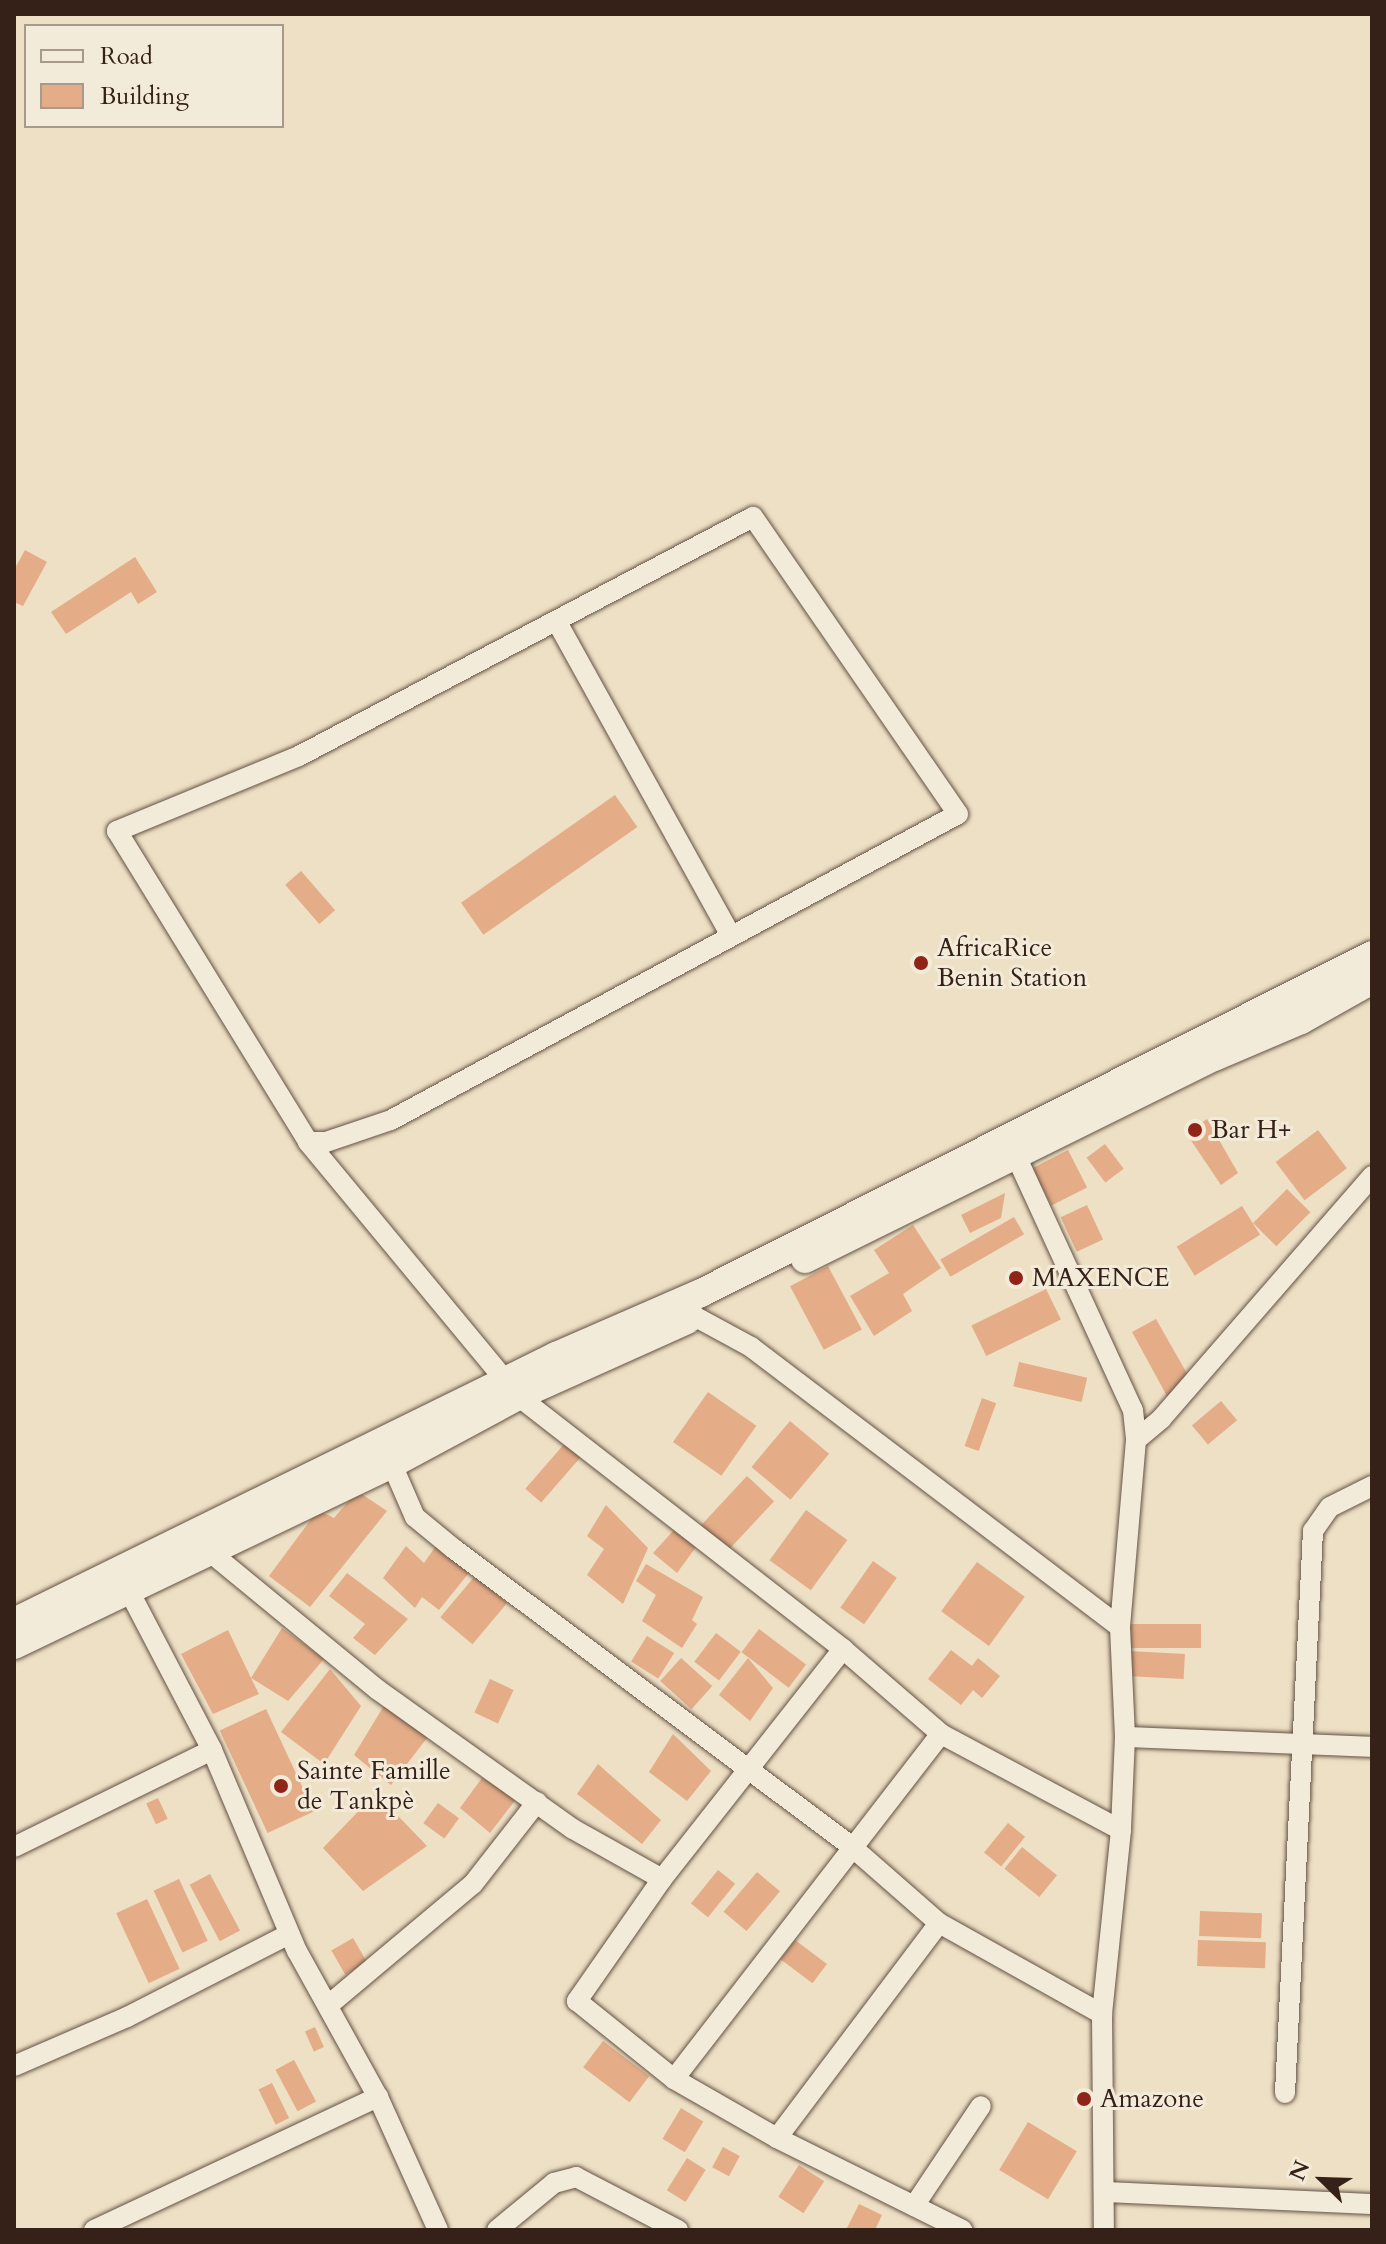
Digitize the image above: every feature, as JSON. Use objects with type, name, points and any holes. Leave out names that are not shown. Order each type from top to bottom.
[{"type":"main road","points":[[14,1645],[129,1578],[512,1390],[691,1307],[1012,1147],[1372,955]]},
{"type":"main road","points":[[1012,1147],[1372,980]]},
{"type":"main road","points":[[14,1622],[129,1578]]},
{"type":"street","points":[[308,1142],[326,1142],[391,1120],[958,814],[753,517],[299,756],[117,831],[308,1142],[512,1390],[843,1649],[941,1734],[1121,1830]]},
{"type":"street","points":[[557,622],[731,936]]},
{"type":"street","points":[[1012,1147],[1133,1410],[1136,1440],[1120,1627],[1125,1737],[1121,1830],[1102,2014],[1104,2230]]},
{"type":"street","points":[[1136,1440],[1161,1419],[1372,1176]]},
{"type":"street","points":[[691,1307],[751,1347],[1120,1627]]},
{"type":"street","points":[[387,1454],[415,1517],[851,1846],[939,1923],[1102,2014]]},
{"type":"street","points":[[1285,2093],[1298,1744],[1313,1531],[1330,1507],[1372,1486]]},
{"type":"street","points":[[204,1542],[341,1663],[537,1802],[662,1879]]},
{"type":"street","points":[[129,1578],[212,1750],[289,1934],[331,2003],[378,2097],[438,2230]]},
{"type":"street","points":[[843,1649],[662,1879],[577,2001],[674,2079],[777,2138],[962,2230]]},
{"type":"street","points":[[674,2079],[851,1846],[941,1734]]},
{"type":"street","points":[[1125,1737],[1372,1747]]},
{"type":"street","points":[[14,1847],[212,1750]]},
{"type":"street","points":[[331,2003],[473,1884],[537,1802]]},
{"type":"street","points":[[777,2138],[939,1923]]},
{"type":"street","points":[[14,2066],[127,2017],[289,1934]]},
{"type":"street","points":[[94,2230],[378,2097]]},
{"type":"street","points":[[914,2206],[981,2106]]},
{"type":"street","points":[[497,2230],[554,2183],[576,2177],[678,2230]]},
{"type":"street","points":[[1105,2192],[1372,2204]]},
{"type":"building","points":[[25,550],[47,562],[23,606],[14,602],[14,570]]},
{"type":"building","points":[[135,557],[157,592],[138,604],[131,592],[66,634],[51,612]]},
{"type":"building","points":[[615,795],[637,827],[483,935],[461,903]]},
{"type":"building","points":[[301,871],[335,910],[319,924],[285,885]]},
{"type":"building","points":[[1207,1119],[1238,1173],[1221,1185],[1186,1133]]},
{"type":"building","points":[[1318,1130],[1347,1168],[1305,1200],[1276,1162]]},
{"type":"building","points":[[1105,1144],[1124,1169],[1105,1183],[1087,1158]]},
{"type":"building","points":[[1068,1150],[1087,1187],[1051,1206],[1032,1168]]},
{"type":"building","points":[[1287,1189],[1310,1212],[1276,1246],[1253,1223]]},
{"type":"building","points":[[1005,1193],[1001,1218],[970,1233],[961,1215]]},
{"type":"building","points":[[1087,1205],[1103,1239],[1077,1252],[1061,1217]]},
{"type":"building","points":[[1242,1206],[1260,1235],[1195,1276],[1177,1247]]},
{"type":"building","points":[[1014,1217],[1024,1234],[950,1277],[940,1260]]},
{"type":"building","points":[[913,1225],[941,1268],[903,1294],[912,1311],[874,1336],[850,1296],[889,1273],[874,1250]]},
{"type":"building","points":[[828,1266],[862,1330],[824,1350],[790,1286]]},
{"type":"building","points":[[1046,1289],[1061,1320],[986,1356],[971,1325]]},
{"type":"building","points":[[1156,1319],[1189,1377],[1168,1398],[1132,1332]]},
{"type":"building","points":[[1019,1362],[1087,1378],[1082,1402],[1013,1386]]},
{"type":"building","points":[[708,1392],[756,1426],[721,1476],[673,1442]]},
{"type":"building","points":[[982,1398],[996,1403],[979,1451],[965,1446]]},
{"type":"building","points":[[1221,1401],[1237,1420],[1208,1445],[1192,1425]]},
{"type":"building","points":[[790,1421],[829,1454],[791,1500],[751,1467]]},
{"type":"building","points":[[566,1442],[582,1456],[541,1503],[525,1489]]},
{"type":"building","points":[[747,1476],[774,1501],[726,1552],[699,1527]]},
{"type":"building","points":[[357,1491],[387,1511],[310,1607],[269,1576],[318,1510],[334,1518]]},
{"type":"building","points":[[606,1505],[648,1548],[623,1604],[587,1575],[604,1549],[587,1536]]},
{"type":"building","points":[[806,1510],[847,1540],[811,1590],[770,1560]]},
{"type":"building","points":[[674,1530],[696,1547],[677,1573],[653,1553]]},
{"type":"building","points":[[406,1546],[424,1563],[436,1546],[472,1569],[439,1610],[422,1597],[415,1608],[383,1578]]},
{"type":"building","points":[[873,1561],[897,1578],[864,1624],[840,1608]]},
{"type":"building","points":[[977,1562],[1025,1597],[989,1646],[941,1611]]},
{"type":"building","points":[[646,1564],[703,1597],[692,1620],[697,1624],[682,1648],[642,1621],[656,1595],[636,1581]]},
{"type":"building","points":[[347,1573],[408,1619],[375,1655],[353,1638],[365,1624],[329,1596]]},
{"type":"building","points":[[475,1576],[507,1603],[472,1644],[440,1617]]},
{"type":"building","points":[[1129,1624],[1201,1624],[1201,1648],[1129,1648]]},
{"type":"building","points":[[282,1628],[324,1659],[288,1701],[251,1678]]},
{"type":"building","points":[[759,1629],[806,1665],[789,1688],[742,1652]]},
{"type":"building","points":[[228,1630],[259,1694],[213,1714],[181,1654]]},
{"type":"building","points":[[716,1633],[741,1652],[719,1680],[694,1662]]},
{"type":"building","points":[[647,1636],[674,1653],[658,1678],[631,1661]]},
{"type":"building","points":[[951,1650],[972,1666],[978,1658],[1000,1676],[982,1698],[973,1690],[961,1705],[928,1679]]},
{"type":"building","points":[[1128,1651],[1185,1654],[1184,1679],[1127,1676]]},
{"type":"building","points":[[681,1658],[712,1686],[691,1709],[660,1681]]},
{"type":"building","points":[[748,1658],[773,1688],[750,1721],[719,1695]]},
{"type":"building","points":[[330,1669],[361,1706],[324,1764],[281,1732]]},
{"type":"building","points":[[490,1679],[514,1690],[498,1724],[474,1713]]},
{"type":"building","points":[[385,1704],[430,1734],[391,1785],[354,1755]]},
{"type":"building","points":[[266,1709],[314,1811],[268,1833],[220,1731]]},
{"type":"building","points":[[673,1734],[711,1771],[687,1801],[649,1772]]},
{"type":"building","points":[[598,1764],[661,1820],[642,1844],[577,1794]]},
{"type":"building","points":[[482,1778],[517,1798],[490,1833],[460,1808]]},
{"type":"building","points":[[376,1793],[427,1846],[363,1891],[323,1848]]},
{"type":"building","points":[[158,1798],[168,1819],[156,1824],[146,1803]]},
{"type":"building","points":[[438,1803],[459,1818],[444,1839],[423,1823]]},
{"type":"building","points":[[1008,1823],[1025,1837],[1001,1866],[984,1853]]},
{"type":"building","points":[[1022,1847],[1057,1875],[1039,1897],[1004,1869]]},
{"type":"building","points":[[718,1870],[735,1884],[708,1917],[691,1903]]},
{"type":"building","points":[[757,1872],[780,1891],[747,1931],[724,1912]]},
{"type":"building","points":[[210,1874],[240,1931],[220,1941],[190,1885]]},
{"type":"building","points":[[179,1879],[208,1941],[182,1952],[154,1891]]},
{"type":"building","points":[[147,1899],[180,1969],[149,1983],[116,1913]]},
{"type":"building","points":[[1200,1911],[1262,1913],[1261,1938],[1199,1936]]},
{"type":"building","points":[[353,1938],[367,1962],[345,1975],[331,1950]]},
{"type":"building","points":[[795,1940],[827,1964],[813,1983],[781,1959]]},
{"type":"building","points":[[1198,1940],[1266,1942],[1265,1968],[1197,1966]]},
{"type":"building","points":[[315,2027],[324,2047],[314,2052],[305,2031]]},
{"type":"building","points":[[603,2041],[649,2076],[629,2102],[583,2067]]},
{"type":"building","points":[[294,2060],[316,2101],[298,2111],[275,2070]]},
{"type":"building","points":[[272,2083],[289,2118],[276,2125],[259,2090]]},
{"type":"building","points":[[681,2108],[703,2121],[685,2152],[662,2139]]},
{"type":"building","points":[[1028,2122],[1077,2151],[1048,2199],[999,2170]]},
{"type":"building","points":[[723,2147],[740,2156],[729,2176],[712,2167]]},
{"type":"building","points":[[687,2158],[706,2170],[686,2202],[667,2190]]},
{"type":"building","points":[[799,2165],[824,2181],[803,2213],[778,2197]]},
{"type":"building","points":[[859,2204],[882,2215],[875,2230],[846,2230]]},
{"type":"place","name":"AfricaRice Benin Station","points":[[921,963]]},
{"type":"place","name":"Bar H+","points":[[1195,1130]]},
{"type":"place","name":"MAXENCE","points":[[1016,1278]]},
{"type":"place","name":"Sainte Famille de Tankpè","points":[[281,1786]]},
{"type":"place","name":"Amazone","points":[[1084,2099]]}]
